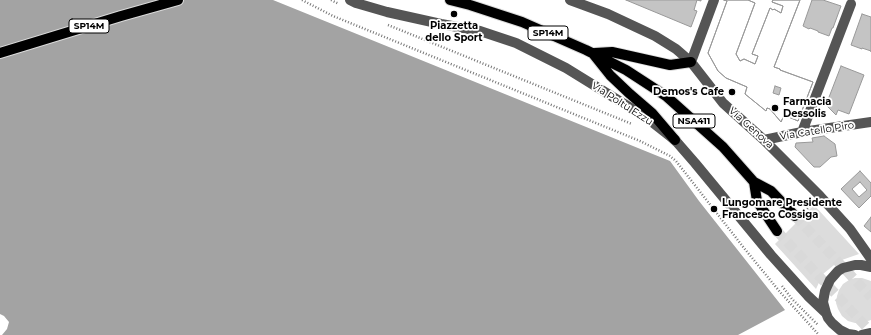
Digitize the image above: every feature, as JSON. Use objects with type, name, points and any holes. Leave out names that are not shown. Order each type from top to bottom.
[{"type":"main road","name":"SP14M","points":[[0,53],[178,0]]},
{"type":"main road","name":"SP14M","points":[[450,0],[470,4],[509,17],[593,54]]},
{"type":"main road","points":[[593,54],[612,52],[670,65],[692,62]]},
{"type":"main road","points":[[593,54],[610,75],[652,113],[675,140]]},
{"type":"main road","name":"NSA411","points":[[593,54],[626,70],[666,96],[723,147],[754,182],[771,191],[795,216]]},
{"type":"main road","points":[[754,182],[756,201],[777,231]]},
{"type":"street","name":"Via Poltu Ezzu","points":[[350,0],[411,18],[480,31],[516,43],[566,68],[647,118],[675,140],[771,255],[808,296],[826,313],[828,318],[836,327],[851,335]]},
{"type":"street","name":"Via Genova","points":[[570,0],[608,14],[655,36],[676,49],[692,62],[723,103],[764,140],[820,196],[850,229],[871,259]]},
{"type":"street","points":[[692,62],[714,0]]},
{"type":"street","points":[[802,132],[852,4]]},
{"type":"street","name":"Via Catello Piro","points":[[764,140],[802,132],[871,122]]},
{"type":"street","points":[[826,313],[824,291],[834,275],[849,266],[861,265],[871,267]]},
{"type":"path","points":[[302,0],[333,16],[640,141],[670,156],[676,161],[790,304],[819,335]]},
{"type":"path","points":[[383,23],[638,126]]},
{"type":"shaded area","points":[[0,0],[273,0],[670,161],[699,201],[785,310],[738,335],[2,335],[7,329],[9,322],[0,314]]},
{"type":"shaded area","points":[[814,205],[859,254],[839,261],[823,274],[816,289],[775,244]]},
{"type":"shaded area","points":[[855,278],[862,278],[871,281],[871,320],[862,323],[848,321],[842,316],[836,303],[839,290],[843,284]]},
{"type":"building","points":[[626,0],[697,0],[694,10],[697,11],[691,27]]},
{"type":"building","points":[[724,0],[748,0],[755,3],[736,54],[740,61],[744,59],[755,64],[758,56],[752,54],[770,8],[781,13],[783,6],[772,2],[773,0],[800,0],[774,67],[813,82],[798,121],[784,115],[781,122],[770,109],[767,108],[766,111],[745,94],[747,87],[726,78],[718,71],[708,53],[727,1]],"holes":[[[775,86],[781,88],[779,95],[773,93]]]},
{"type":"building","points":[[724,0],[748,0],[755,3],[736,54],[740,61],[744,59],[755,64],[758,56],[752,54],[770,8],[781,13],[783,6],[772,2],[773,0],[800,0],[774,67],[813,82],[798,121],[784,115],[781,122],[770,109],[767,108],[766,111],[745,94],[747,87],[726,78],[718,71],[708,53],[727,1]]},
{"type":"building","points":[[812,0],[823,0],[841,6],[829,36],[803,26]]},
{"type":"building","points":[[862,14],[871,17],[871,51],[851,45]]},
{"type":"building","points":[[841,66],[864,75],[849,114],[838,110],[836,115],[826,105]]},
{"type":"building","points":[[824,136],[835,144],[837,156],[831,157],[820,167],[814,167],[795,147],[796,143],[813,142],[812,138]]},
{"type":"building","points":[[860,171],[871,183],[871,196],[859,208],[841,189]],"holes":[[[860,182],[867,190],[859,197],[852,189]]]},
{"type":"building","points":[[871,217],[871,232],[864,226]]},
{"type":"tunnel","points":[[795,216],[871,297]]},
{"type":"tunnel","points":[[777,231],[871,332]]},
{"type":"place","name":"Piazzetta dello Sport","points":[[454,14]]},
{"type":"place","name":"Demos's Cafe","points":[[732,92]]},
{"type":"place","name":"Farmacia Dessolis","points":[[775,108]]},
{"type":"place","name":"Lungomare Presidente Francesco Cossiga","points":[[714,209]]}]
